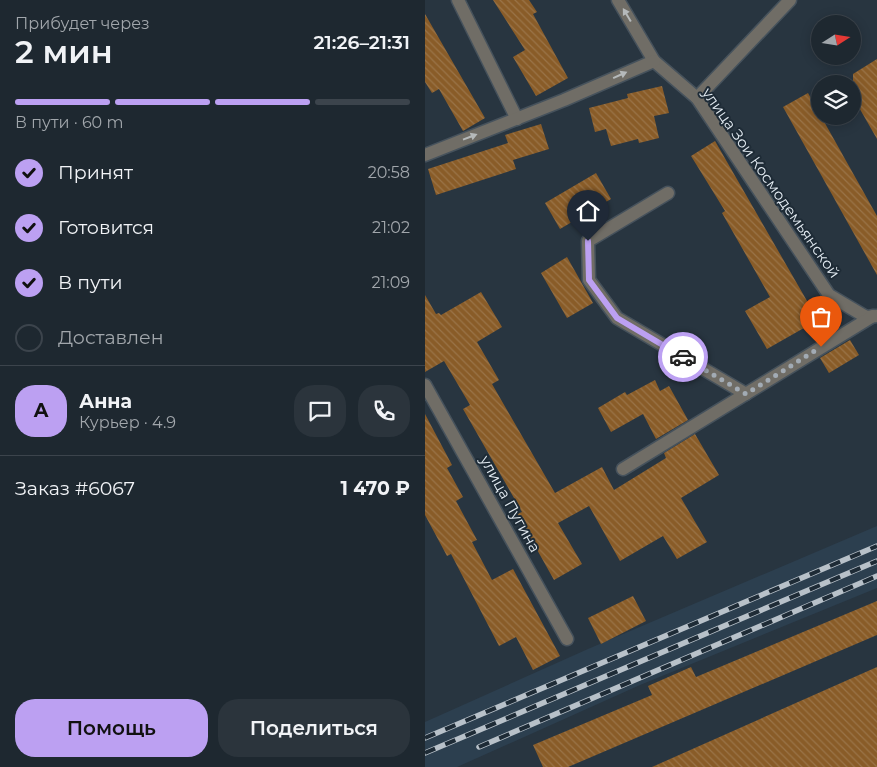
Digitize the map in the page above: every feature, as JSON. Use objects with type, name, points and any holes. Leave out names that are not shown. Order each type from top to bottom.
[{"type":"street","points":[[459,0],[517,119]]},
{"type":"street","name":"улица Зои Космодемьянской","points":[[618,0],[654,61],[697,98],[829,295],[866,317],[875,316]]},
{"type":"street","points":[[697,98],[790,0]]},
{"type":"street","points":[[425,155],[517,119],[654,61]]},
{"type":"street","points":[[668,192],[588,241],[589,280],[617,318],[746,394]]},
{"type":"street","points":[[623,469],[875,316]]},
{"type":"street","name":"улица Пугина","points":[[425,385],[567,639]]},
{"type":"shaded area","points":[[877,526],[877,588],[640,685],[457,767],[425,767],[425,722],[588,649]]},
{"type":"building","points":[[493,0],[529,0],[537,12],[533,14],[568,78],[536,96],[513,57],[525,50]]},
{"type":"building","points":[[425,14],[485,118],[463,131],[439,89],[432,93],[425,82]]},
{"type":"building","points":[[877,59],[877,139],[861,111],[861,75],[853,74]]},
{"type":"building","points":[[662,86],[669,113],[654,116],[659,138],[639,143],[638,139],[611,146],[606,129],[595,132],[589,108],[628,98],[627,94]]},
{"type":"building","points":[[808,93],[811,98],[811,125],[826,125],[877,216],[877,275],[783,107]]},
{"type":"building","points":[[541,124],[549,149],[513,160],[516,169],[436,195],[428,169],[508,143],[505,135]]},
{"type":"building","points":[[715,141],[818,320],[767,349],[745,311],[770,297],[722,213],[725,211],[691,156]]},
{"type":"building","points":[[596,173],[611,199],[560,229],[545,203]]},
{"type":"building","points":[[567,257],[593,303],[567,318],[541,273]]},
{"type":"building","points":[[481,292],[502,327],[477,342],[499,380],[492,384],[555,493],[602,467],[614,490],[666,458],[664,453],[695,434],[719,475],[681,498],[707,542],[677,559],[663,536],[620,561],[589,506],[558,523],[582,564],[554,580],[517,514],[522,512],[463,409],[470,405],[444,361],[425,372],[425,295],[436,314],[439,313],[441,315]]},
{"type":"building","points":[[850,340],[859,355],[829,373],[820,358]]},
{"type":"building","points":[[655,380],[660,391],[669,386],[688,420],[656,439],[643,414],[611,432],[598,408],[625,392],[627,395]]},
{"type":"building","points":[[425,414],[452,465],[447,468],[463,497],[456,501],[477,540],[472,542],[492,580],[513,569],[560,656],[533,670],[516,637],[499,646],[451,554],[447,556],[425,515]]},
{"type":"building","points":[[633,596],[646,621],[601,644],[588,618]]},
{"type":"building","points":[[877,601],[877,635],[568,767],[543,767],[533,745],[652,695],[648,686],[691,667],[696,677]]},
{"type":"building","points":[[877,667],[877,767],[652,767]]},
{"type":"railway","points":[[425,738],[877,546]]},
{"type":"railway","points":[[425,753],[877,561]]},
{"type":"railway","points":[[479,747],[877,576]]},
{"type":"way so far","points":[[683,357],[746,394],[821,347]]},
{"type":"route","points":[[588,241],[589,280],[617,318],[683,357]]}]
